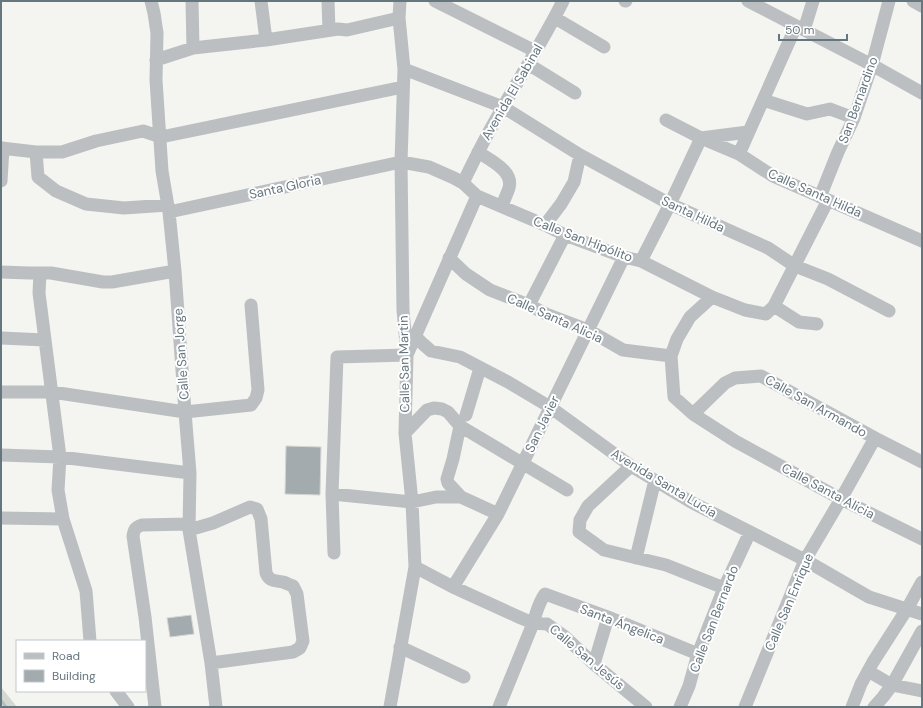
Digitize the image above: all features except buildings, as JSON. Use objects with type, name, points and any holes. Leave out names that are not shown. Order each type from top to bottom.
[{"type":"street","name":"Calle San Jorge","points":[[151,1],[157,34],[156,80],[161,137],[162,171],[175,271],[190,473],[189,527],[211,663],[216,707]]},
{"type":"street","points":[[192,1],[193,48]]},
{"type":"street","points":[[261,1],[266,40]]},
{"type":"street","points":[[328,1],[329,30]]},
{"type":"street","name":"Calle San Martin","points":[[390,707],[414,567],[412,502],[405,433],[407,355],[403,310],[401,162],[404,69],[399,18],[400,1]]},
{"type":"street","points":[[435,1],[535,51]]},
{"type":"street","name":"Avenida El Sabinal","points":[[463,183],[478,152],[555,18],[563,1]]},
{"type":"street","points":[[739,154],[762,100],[813,1]]},
{"type":"street","name":"San Bernardino","points":[[770,310],[795,266],[824,198],[838,152],[854,118],[872,65],[889,1]]},
{"type":"street","points":[[913,1],[922,6]]},
{"type":"street","points":[[751,2],[872,65],[922,93]]},
{"type":"street","points":[[156,60],[193,48],[266,40],[329,30],[347,30],[399,18]]},
{"type":"street","points":[[555,18],[604,47]]},
{"type":"street","points":[[528,64],[575,93]]},
{"type":"street","name":"Santa Hilda","points":[[404,69],[503,107],[580,155],[670,204],[768,248],[795,266],[828,279],[889,311]]},
{"type":"street","points":[[1,181],[2,148],[36,152],[62,152],[96,141],[143,131],[161,137],[403,87]]},
{"type":"street","points":[[762,100],[807,114],[830,109],[854,118]]},
{"type":"street","name":"Calle Santa Hilda","points":[[666,120],[700,138],[739,154],[773,176],[922,241]]},
{"type":"street","points":[[641,261],[670,204],[700,138],[748,132]]},
{"type":"street","name":"Santa Gloria","points":[[36,152],[38,176],[56,191],[86,204],[124,208],[168,208],[401,162]]},
{"type":"street","points":[[478,152],[505,171],[508,176],[509,187],[502,206]]},
{"type":"street","points":[[545,225],[562,204],[574,182],[580,155]]},
{"type":"street","name":"Calle San Hipólito","points":[[401,162],[428,167],[454,178],[463,183],[477,196],[565,235],[624,257],[641,261],[712,297],[744,310],[770,310]]},
{"type":"street","points":[[334,553],[332,494],[337,357],[407,355],[477,196]]},
{"type":"street","points":[[529,305],[565,235]]},
{"type":"street","name":"San Javier","points":[[453,586],[498,514],[624,257]]},
{"type":"street","name":"Calle Santa Alicia","points":[[449,258],[466,274],[490,290],[588,330],[623,350],[671,356],[674,397],[693,414],[735,441],[841,499],[922,539]]},
{"type":"street","points":[[1,272],[51,273],[103,282],[112,282],[175,271]]},
{"type":"street","points":[[40,273],[39,293],[60,457],[58,490],[62,519],[86,591],[90,640]]},
{"type":"street","points":[[671,356],[677,339],[690,317],[712,297]]},
{"type":"street","points":[[1,392],[52,392],[185,412],[251,405],[256,398],[258,390],[251,305]]},
{"type":"street","points":[[403,310],[422,320]]},
{"type":"street","points":[[770,310],[799,322],[817,324]]},
{"type":"street","name":"Avenida Santa Lucía","points":[[415,336],[431,351],[455,356],[508,382],[550,407],[631,466],[692,502],[805,560],[869,597],[922,614]]},
{"type":"street","points":[[3,342],[45,340]]},
{"type":"street","points":[[480,368],[463,420],[448,483],[461,497],[498,514]]},
{"type":"street","name":"Calle San Armando","points":[[693,414],[725,383],[735,378],[761,376],[874,438],[922,462]]},
{"type":"street","points":[[405,433],[427,410],[434,408],[442,409],[463,420],[473,434],[567,490]]},
{"type":"street","name":"Calle San Enrique","points":[[745,707],[805,560],[841,499],[874,438]]},
{"type":"street","points":[[1,455],[60,457],[190,473]]},
{"type":"street","points":[[631,466],[588,506],[580,520],[579,532],[604,550],[666,565],[724,588]]},
{"type":"street","points":[[636,558],[655,480]]},
{"type":"street","points":[[332,494],[412,502],[436,497],[461,497]]},
{"type":"street","points":[[155,707],[145,617],[133,536],[134,530],[137,526],[142,524],[189,527],[213,523],[250,507],[257,509],[260,518],[266,573],[268,578],[273,581],[283,582],[293,586],[298,594],[303,641],[300,648],[294,652],[211,663]]},
{"type":"street","points":[[1,518],[62,519]]},
{"type":"street","name":"Calle San Bernardo","points":[[680,707],[689,686],[698,654],[724,588],[750,532]]},
{"type":"street","name":"Calle San Jesús","points":[[414,567],[521,618],[533,623],[547,624],[564,636],[594,664],[646,707]]},
{"type":"street","points":[[852,707],[868,671],[922,582]]},
{"type":"street","name":"Santa Ángelica","points":[[533,623],[541,599],[545,594],[608,617],[698,654]]},
{"type":"street","points":[[594,664],[608,617]]},
{"type":"street","points":[[499,707],[533,623]]},
{"type":"street","points":[[874,707],[892,685],[922,631]]},
{"type":"street","points":[[400,646],[464,677]]},
{"type":"street","points":[[868,671],[892,685],[922,691]]},
{"type":"street","points":[[117,692],[128,707]]},
{"type":"shaded area","points":[[1,687],[17,707],[1,707]]},
{"type":"waterway","points":[[1,700],[6,707]]}]
